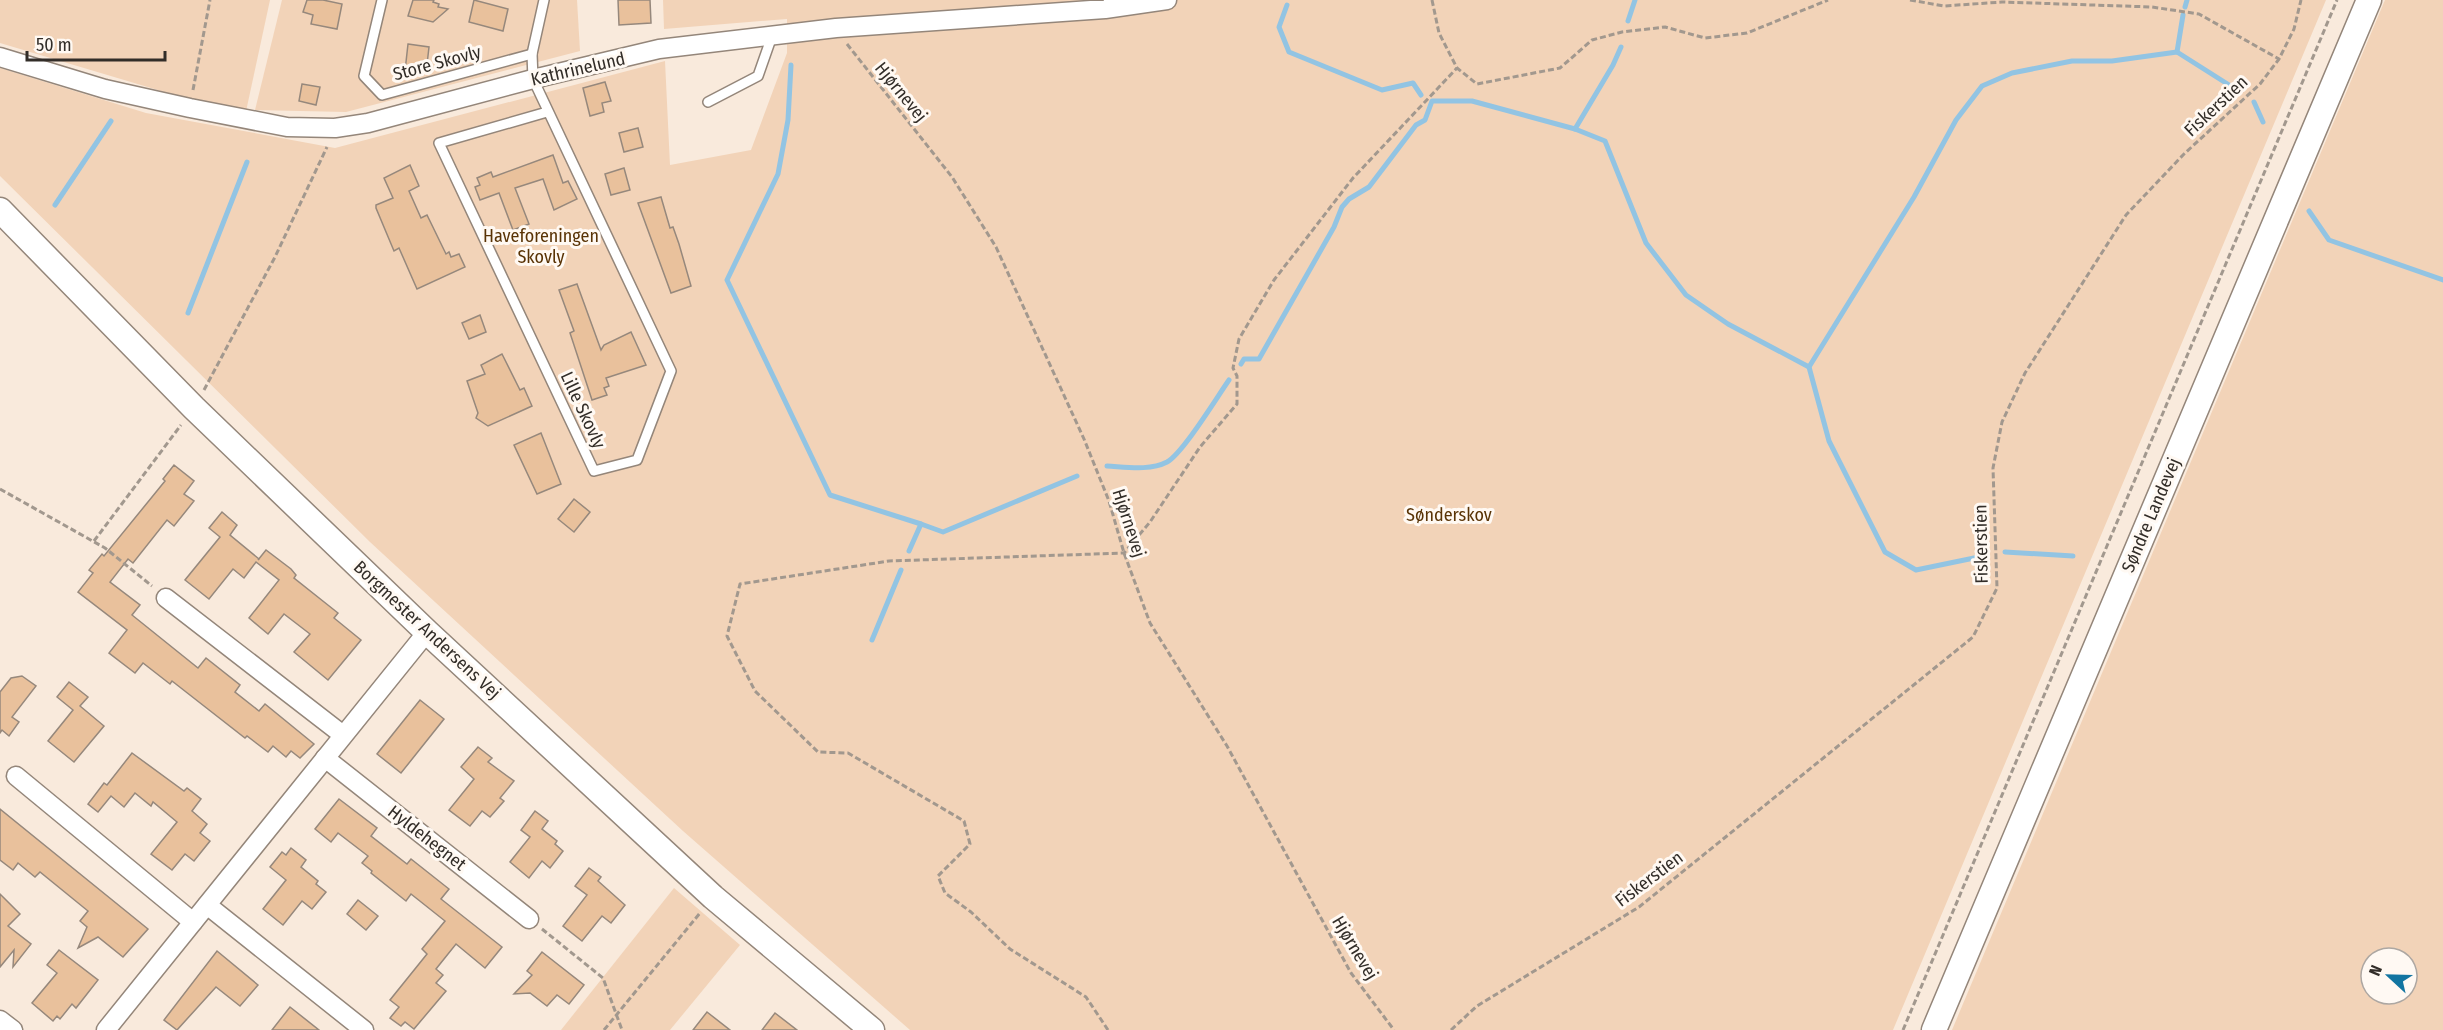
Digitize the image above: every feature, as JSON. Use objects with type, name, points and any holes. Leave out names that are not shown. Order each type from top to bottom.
[{"type":"street","name":"Kathrinelund","points":[[0,57],[105,89],[190,108],[287,127],[335,128],[368,123],[533,79],[659,49],[836,28],[1106,9],[1167,0]]},
{"type":"street","name":"Søndre Landevej","points":[[1934,1030],[2368,0]]},
{"type":"street","name":"Borgmester Andersens Vej","points":[[0,210],[194,408],[427,632],[713,897],[872,1030]]},
{"type":"street","points":[[166,598],[343,735]]},
{"type":"street","points":[[106,1030],[427,632]]},
{"type":"street","name":"Hyldehegnet","points":[[325,758],[529,919]]},
{"type":"street","points":[[16,776],[193,922]]},
{"type":"street","points":[[207,904],[364,1030]]},
{"type":"street","points":[[0,1020],[13,1030]]},
{"type":"lane","name":"Store Skovly","points":[[382,0],[364,76],[382,95],[532,54]]},
{"type":"lane","points":[[533,79],[532,54],[544,0]]},
{"type":"lane","points":[[708,102],[758,76],[772,36]]},
{"type":"lane","name":"Lille Skovly","points":[[533,79],[671,371],[637,460],[594,471],[439,143],[547,112]]},
{"type":"path","points":[[190,108],[210,0]]},
{"type":"path","points":[[1432,0],[1439,33],[1457,68],[1477,84],[1560,68],[1592,40],[1612,35],[1665,27],[1705,38],[1747,33],[1828,0]]},
{"type":"path","points":[[1910,0],[1944,6],[2002,2],[2152,8],[2199,14],[2279,59]]},
{"type":"path","name":"Fiskerstien","points":[[1451,1030],[1477,1006],[1639,907],[1973,637],[1997,588],[1993,468],[2002,422],[2025,373],[2126,215],[2184,154],[2260,84],[2279,59],[2294,29],[2301,0]]},
{"type":"path","points":[[1903,1030],[2337,0]]},
{"type":"path","name":"Hjørnevej","points":[[836,28],[851,52],[952,177],[996,247],[1084,439],[1109,501],[1124,553],[1149,623],[1227,746],[1351,973],[1394,1030]]},
{"type":"path","points":[[1108,1030],[1086,997],[1010,949],[971,912],[945,893],[938,876],[970,844],[963,821],[848,753],[818,752],[755,691],[727,636],[740,584],[890,561],[1124,553],[1150,522],[1200,447],[1237,405],[1237,376],[1233,368],[1239,339],[1274,280],[1353,178],[1457,68]]},
{"type":"path","points":[[94,542],[194,408],[275,257],[335,128]]},
{"type":"path","points":[[0,489],[105,548],[166,598]]},
{"type":"path","points":[[604,1030],[713,897]]},
{"type":"path","points":[[529,919],[603,978],[622,1030]]},
{"type":"green space","points":[[0,0],[270,0],[245,116],[0,43]]},
{"type":"green space","points":[[282,0],[577,0],[580,51],[346,112],[255,110]]},
{"type":"green space","name":"Sønderskov","points":[[663,0],[2326,0],[1893,1030],[910,1030],[683,831],[370,542],[0,176],[0,68],[146,113],[335,148],[665,61],[670,165],[751,150],[787,53],[787,19],[664,29]]},
{"type":"green space","points":[[2385,0],[2443,0],[2443,1030],[1952,1030]]},
{"type":"green space","points":[[674,888],[740,945],[670,1030],[561,1030]]},
{"type":"building","points":[[307,0],[323,0],[342,4],[337,29],[311,24],[313,15],[303,12]]},
{"type":"building","points":[[413,0],[434,0],[433,2],[439,4],[438,7],[448,9],[433,22],[408,16]]},
{"type":"building","points":[[474,0],[508,9],[503,31],[469,22]]},
{"type":"building","points":[[618,0],[650,0],[651,23],[619,25]]},
{"type":"building","points":[[408,44],[429,47],[426,73],[405,71]]},
{"type":"building","points":[[605,82],[611,101],[602,103],[604,112],[590,116],[583,88]]},
{"type":"building","points":[[302,84],[320,87],[316,105],[299,101]]},
{"type":"building","points":[[638,128],[643,147],[624,152],[619,133]]},
{"type":"building","points":[[553,155],[563,183],[568,181],[577,199],[554,210],[543,179],[515,188],[529,224],[513,230],[499,193],[480,200],[475,187],[480,185],[477,178],[491,172],[493,177]]},
{"type":"building","points":[[410,165],[419,186],[409,191],[421,218],[427,215],[446,254],[449,252],[451,257],[459,254],[465,267],[417,289],[399,248],[394,251],[376,208],[376,205],[393,198],[384,178]]},
{"type":"building","points":[[624,168],[630,190],[611,195],[605,174]]},
{"type":"building","points":[[661,197],[670,228],[673,227],[679,244],[691,286],[671,293],[638,203]]},
{"type":"building","points":[[577,284],[601,350],[604,345],[631,332],[646,365],[606,378],[609,386],[604,388],[607,395],[592,400],[570,333],[574,331],[559,290]]},
{"type":"building","points":[[480,315],[486,332],[469,339],[462,323]]},
{"type":"building","points":[[502,354],[520,390],[524,388],[532,406],[488,426],[476,418],[478,413],[467,381],[485,374],[481,365]]},
{"type":"building","points":[[541,433],[561,484],[537,494],[514,445]]},
{"type":"building","points":[[174,465],[194,481],[184,494],[194,501],[174,526],[167,520],[133,563],[128,559],[110,582],[140,605],[132,615],[198,668],[206,658],[240,685],[235,692],[259,711],[265,704],[314,744],[300,758],[291,751],[286,757],[273,746],[268,752],[247,736],[245,738],[172,681],[170,684],[143,663],[135,673],[109,653],[127,630],[78,592],[93,573],[89,570],[102,554],[104,556],[165,481],[163,479]]},
{"type":"building","points":[[574,499],[590,512],[574,532],[558,519]]},
{"type":"building","points":[[222,512],[237,525],[230,535],[259,559],[266,550],[291,569],[296,575],[294,578],[338,613],[334,618],[361,640],[328,680],[294,652],[310,634],[284,614],[268,634],[249,618],[279,580],[256,562],[244,578],[233,569],[209,599],[185,580],[220,537],[209,528]]},
{"type":"building","points":[[22,676],[36,686],[12,717],[19,722],[9,736],[2,730],[0,733],[0,692],[11,678]]},
{"type":"building","points":[[69,682],[88,697],[80,706],[104,726],[74,762],[48,741],[73,710],[57,697]]},
{"type":"building","points":[[420,700],[444,719],[401,773],[377,754]]},
{"type":"building","points":[[478,747],[492,758],[488,762],[514,781],[500,798],[504,801],[490,817],[482,811],[470,826],[449,810],[474,779],[461,767]]},
{"type":"building","points":[[132,753],[184,791],[187,788],[201,799],[192,811],[207,824],[200,833],[210,841],[194,861],[185,854],[172,870],[151,854],[177,822],[153,802],[151,806],[135,793],[124,807],[111,796],[98,812],[88,804],[104,783],[107,785]]},
{"type":"building","points":[[339,799],[377,828],[371,836],[407,864],[411,859],[449,889],[441,899],[502,947],[485,968],[456,944],[436,969],[443,975],[436,983],[446,991],[414,1029],[405,1022],[401,1026],[390,1018],[399,1007],[390,1000],[427,954],[422,949],[445,921],[411,894],[406,901],[371,873],[372,871],[362,863],[368,856],[338,833],[331,842],[315,829]]},
{"type":"building","points":[[0,809],[148,929],[123,957],[98,937],[78,948],[87,927],[80,921],[88,911],[40,872],[35,877],[18,863],[13,870],[0,860]]},
{"type":"building","points":[[535,811],[548,821],[542,829],[557,841],[555,844],[563,851],[550,868],[542,861],[529,878],[510,862],[530,837],[521,830]]},
{"type":"building","points":[[291,848],[306,860],[301,867],[318,881],[316,884],[326,892],[312,909],[302,901],[283,925],[263,909],[286,880],[270,867],[282,852],[286,855]]},
{"type":"building","points":[[589,868],[601,877],[598,881],[625,905],[611,923],[602,916],[582,941],[563,926],[587,895],[575,886]]},
{"type":"building","points":[[0,894],[20,914],[8,926],[31,944],[13,967],[14,950],[0,967]]},
{"type":"building","points":[[358,900],[378,916],[366,930],[347,914]]},
{"type":"building","points":[[59,950],[98,980],[76,1008],[72,1004],[60,1019],[57,1016],[53,1021],[32,1003],[57,973],[47,965]]},
{"type":"building","points":[[217,951],[258,985],[240,1006],[216,987],[177,1030],[164,1020]]},
{"type":"building","points":[[542,952],[584,985],[569,1004],[557,995],[547,1006],[530,993],[514,994],[532,975],[527,971]]},
{"type":"building","points":[[290,1007],[319,1030],[272,1030]]},
{"type":"building","points":[[707,1012],[730,1030],[693,1030]]},
{"type":"building","points":[[775,1013],[797,1030],[762,1030]]},
{"type":"waterway","points":[[1628,21],[1635,0]]},
{"type":"waterway","points":[[2185,7],[2187,0]]},
{"type":"waterway","points":[[1287,5],[1279,27],[1289,52],[1382,90],[1413,83],[1421,95]]},
{"type":"waterway","points":[[2177,52],[2183,15]]},
{"type":"waterway","points":[[1575,129],[1613,65],[1621,47]]},
{"type":"waterway","points":[[1809,367],[1914,197],[1956,120],[1982,86],[2012,73],[2072,61],[2112,61],[2177,52],[2237,90]]},
{"type":"waterway","points":[[791,65],[788,120],[778,174],[727,280],[830,495],[921,524],[909,551]]},
{"type":"waterway","points":[[1241,364],[1244,359],[1259,359],[1334,227],[1342,207],[1349,199],[1369,187],[1416,125],[1425,120],[1432,101],[1472,101],[1575,129],[1605,141],[1646,243],[1686,295],[1728,324],[1809,367],[1829,441],[1885,552],[1916,570],[1979,557]]},
{"type":"waterway","points":[[2254,102],[2263,122]]},
{"type":"waterway","points":[[55,205],[111,121]]},
{"type":"waterway","points":[[188,313],[247,162]]},
{"type":"waterway","points":[[2309,211],[2329,240],[2443,280]]},
{"type":"waterway","points":[[1107,466],[1146,467],[1167,462],[1182,448],[1229,380]]},
{"type":"waterway","points":[[921,524],[943,532],[1077,476]]},
{"type":"waterway","points":[[2005,552],[2073,556]]},
{"type":"waterway","points":[[872,640],[901,570]]},
{"type":"park label","name":"Haveforeningen Skovly","points":[[541,246]]}]
